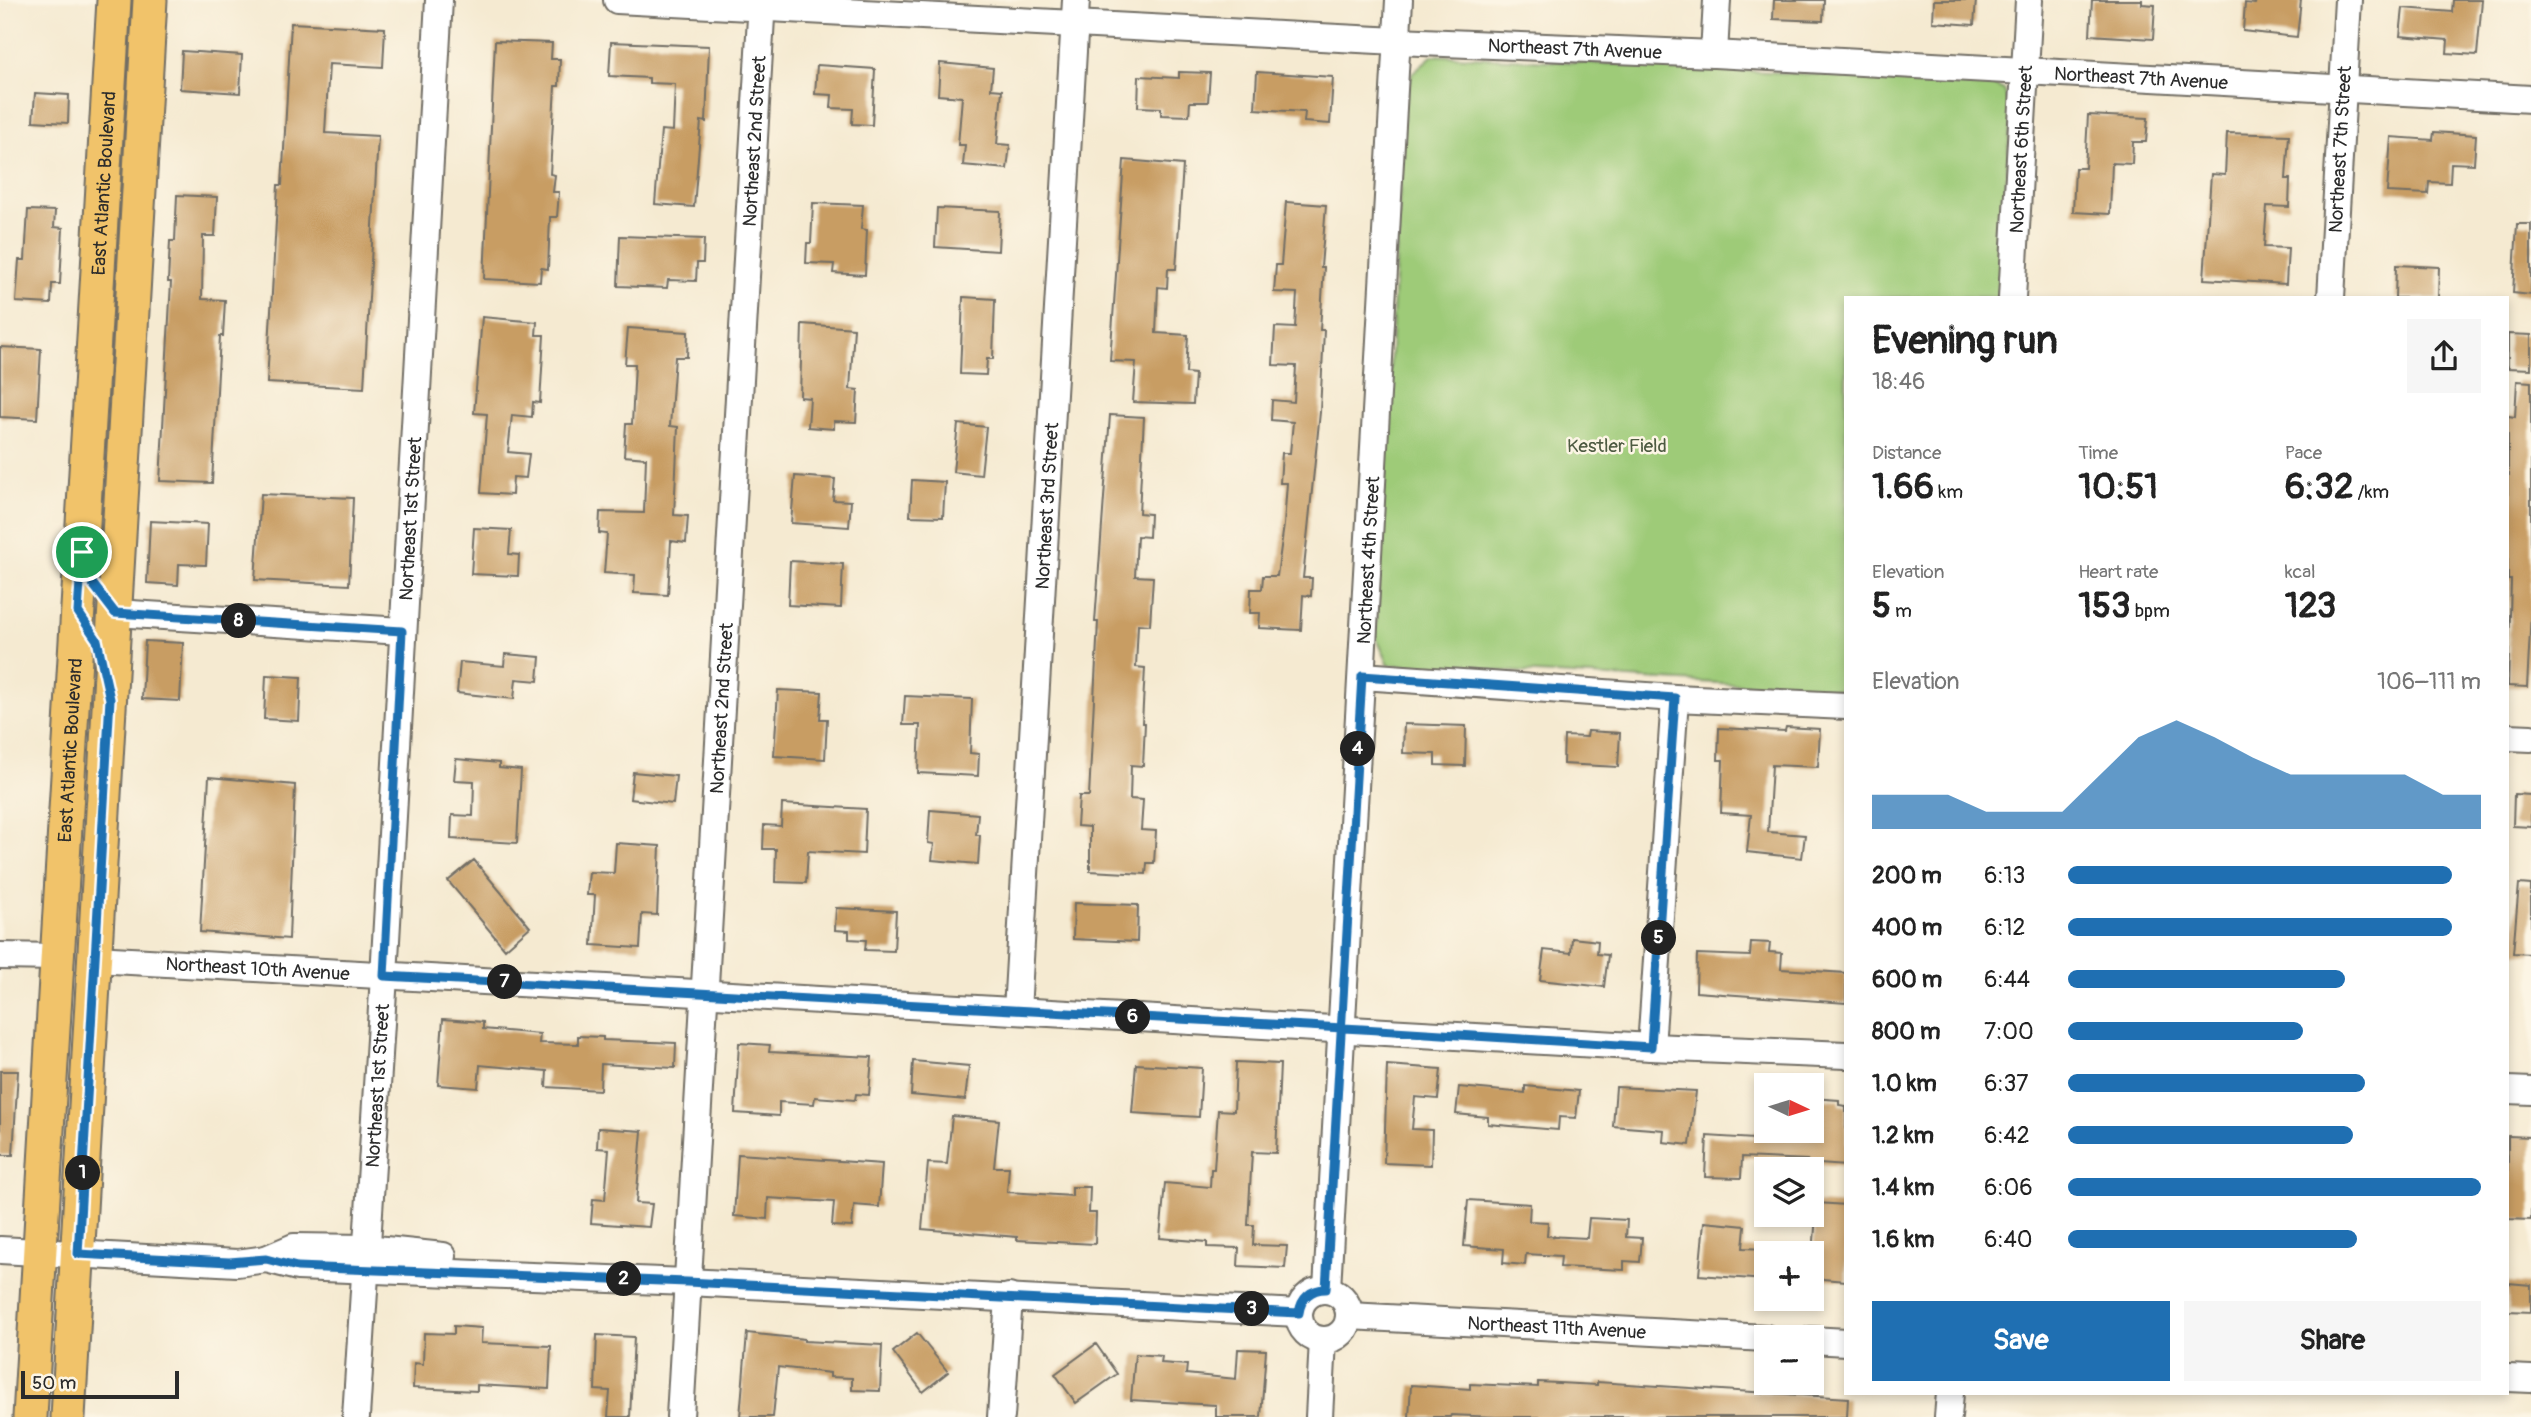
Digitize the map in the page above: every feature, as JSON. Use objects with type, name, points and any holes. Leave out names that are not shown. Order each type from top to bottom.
[{"type":"main road","name":"East Atlantic Boulevard","points":[[30,1417],[114,0]]},
{"type":"main road","name":"East Atlantic Boulevard","points":[[68,1417],[150,0]]},
{"type":"main road","points":[[82,552],[92,583],[115,613]]},
{"type":"main road","points":[[78,612],[97,640],[110,699]]},
{"type":"street","name":"Northeast 1st Street","points":[[356,1417],[384,976],[439,0]]},
{"type":"street","name":"Northeast 7th Avenue","points":[[617,0],[1076,12],[1397,41],[1714,54],[2531,99]]},
{"type":"street","name":"Northeast 4th Street","points":[[1326,1289],[1343,1028],[1399,0]]},
{"type":"street","points":[[1714,54],[1717,0]]},
{"type":"street","name":"Northeast 6th Street","points":[[2012,296],[2029,0]]},
{"type":"street","name":"Northeast 7th Street","points":[[2331,296],[2348,0]]},
{"type":"street","name":"Northeast 2nd Street","points":[[681,1417],[761,5]]},
{"type":"street","name":"Northeast 3rd Street","points":[[1017,1011],[1076,12]]},
{"type":"street","points":[[115,613],[402,631]]},
{"type":"street","points":[[1362,676],[1675,698],[1844,706]]},
{"type":"street","points":[[1651,1047],[1675,698]]},
{"type":"street","points":[[2509,737],[2531,738]]},
{"type":"street","points":[[0,956],[58,957]]},
{"type":"street","name":"Northeast 10th Avenue","points":[[95,959],[1651,1047],[1844,1055]]},
{"type":"street","points":[[2509,1090],[2531,1091]]},
{"type":"street","points":[[0,1250],[229,1262],[266,1259],[294,1247],[365,1258],[476,1259],[501,1274],[1299,1313]]},
{"type":"street","points":[[1326,1289],[1342,1297],[1347,1304],[1349,1316],[1341,1334],[1333,1339],[1323,1340],[1308,1335],[1302,1328],[1299,1313],[1306,1296],[1326,1289]]},
{"type":"street","points":[[1001,1417],[1009,1297]]},
{"type":"street","name":"Northeast 11th Avenue","points":[[1349,1316],[1754,1337]]},
{"type":"street","points":[[1319,1417],[1323,1340]]},
{"type":"street","points":[[1824,1341],[1844,1342]]},
{"type":"street","points":[[2509,1378],[2531,1379]]},
{"type":"street","points":[[1948,1417],[1950,1395]]},
{"type":"green space","name":"Kestler Field","points":[[1433,55],[1989,83],[2004,90],[2011,110],[1999,296],[1844,296],[1844,690],[1389,665],[1376,637],[1404,106],[1412,73]]},
{"type":"building","points":[[1774,0],[1824,0],[1823,21],[1773,19]]},
{"type":"building","points":[[1934,0],[1976,0],[1974,25],[1933,22]]},
{"type":"building","points":[[2092,0],[2142,0],[2142,4],[2155,5],[2153,39],[2090,35]]},
{"type":"building","points":[[2256,0],[2301,0],[2297,37],[2243,31],[2245,3],[2255,4]]},
{"type":"building","points":[[2453,0],[2482,0],[2477,55],[2447,53],[2448,40],[2400,36],[2403,8],[2452,12]]},
{"type":"building","points":[[291,23],[385,28],[383,67],[329,64],[325,133],[378,136],[364,388],[267,383],[278,185],[282,185]]},
{"type":"building","points":[[495,41],[552,43],[551,59],[560,59],[559,86],[555,86],[550,174],[555,175],[553,192],[559,192],[557,217],[550,217],[548,269],[541,268],[540,282],[484,279]]},
{"type":"building","points":[[611,42],[709,46],[706,122],[701,121],[694,207],[655,204],[661,130],[673,131],[675,84],[649,83],[649,78],[609,76]]},
{"type":"building","points":[[182,51],[242,55],[240,93],[180,89]]},
{"type":"building","points":[[940,63],[993,68],[991,89],[1002,90],[997,144],[1010,145],[1007,169],[963,165],[965,145],[958,145],[962,97],[938,95]]},
{"type":"building","points":[[817,65],[875,69],[872,125],[852,124],[853,109],[831,108],[832,95],[815,94]]},
{"type":"building","points":[[1179,72],[1210,73],[1208,102],[1190,102],[1189,116],[1161,115],[1161,108],[1138,107],[1139,76],[1179,78]]},
{"type":"building","points":[[1257,72],[1333,77],[1330,124],[1304,122],[1305,112],[1255,109]]},
{"type":"building","points":[[35,93],[69,95],[68,123],[33,121]]},
{"type":"building","points":[[2088,115],[2148,118],[2146,142],[2133,142],[2132,164],[2112,163],[2110,214],[2073,212],[2075,168],[2085,168]]},
{"type":"building","points":[[2434,132],[2476,135],[2474,164],[2451,163],[2450,183],[2429,182],[2428,194],[2387,192],[2391,137],[2433,140]]},
{"type":"building","points":[[2227,133],[2289,135],[2286,179],[2290,179],[2289,207],[2267,206],[2264,247],[2288,248],[2286,284],[2204,279],[2211,174],[2225,175]]},
{"type":"building","points":[[1124,160],[1183,165],[1176,269],[1168,269],[1167,288],[1158,287],[1156,333],[1188,335],[1186,373],[1195,374],[1193,404],[1133,402],[1136,362],[1110,361]]},
{"type":"building","points":[[177,195],[217,197],[215,236],[203,236],[202,299],[225,300],[223,336],[220,336],[212,483],[160,481],[171,282],[168,282],[170,241],[175,241]]},
{"type":"building","points":[[1286,202],[1326,205],[1321,267],[1324,267],[1320,330],[1324,330],[1320,412],[1303,578],[1312,578],[1311,596],[1303,595],[1301,630],[1259,628],[1260,613],[1250,613],[1251,589],[1262,589],[1263,576],[1277,576],[1284,525],[1287,483],[1280,483],[1282,453],[1290,453],[1293,422],[1271,420],[1272,400],[1294,402],[1296,366],[1273,365],[1275,327],[1295,328],[1297,293],[1274,292],[1276,265],[1281,265]]},
{"type":"building","points":[[813,203],[863,205],[861,229],[867,230],[865,275],[833,273],[834,264],[806,263],[807,243],[811,243]]},
{"type":"building","points":[[937,208],[1000,211],[998,251],[935,247]]},
{"type":"building","points":[[28,210],[55,211],[54,227],[63,228],[60,284],[52,284],[51,304],[16,302],[19,260],[25,260]]},
{"type":"building","points":[[2517,224],[2531,224],[2531,295],[2513,293]]},
{"type":"building","points":[[620,236],[704,239],[703,263],[697,263],[696,281],[668,280],[667,288],[618,286]]},
{"type":"building","points":[[2396,265],[2439,267],[2438,296],[2395,296]]},
{"type":"building","points":[[963,297],[995,299],[993,359],[987,359],[986,375],[960,374]]},
{"type":"building","points":[[482,317],[537,322],[536,335],[544,335],[540,403],[533,402],[532,417],[512,415],[508,452],[529,454],[526,478],[513,477],[512,495],[481,493],[487,414],[474,413]]},
{"type":"building","points":[[802,324],[854,328],[850,389],[858,390],[856,422],[834,421],[834,429],[808,427],[810,398],[800,397]]},
{"type":"building","points":[[628,328],[688,332],[687,357],[675,357],[670,426],[678,427],[674,515],[688,516],[686,543],[671,541],[668,595],[634,593],[635,575],[604,573],[607,534],[599,533],[600,512],[644,513],[646,458],[624,456],[626,424],[632,424],[635,364],[625,364]]},
{"type":"building","points":[[2509,334],[2531,335],[2531,369],[2509,368]]},
{"type":"building","points":[[0,347],[41,349],[37,419],[0,417]]},
{"type":"building","points":[[2517,381],[2531,382],[2531,613],[2527,687],[2509,686],[2509,416],[2515,417]]},
{"type":"building","points":[[1110,415],[1144,417],[1139,513],[1150,514],[1149,537],[1137,536],[1135,576],[1153,577],[1150,625],[1138,624],[1136,667],[1145,668],[1142,723],[1145,723],[1143,766],[1131,765],[1130,799],[1143,800],[1141,830],[1156,831],[1154,863],[1147,863],[1146,874],[1090,871],[1090,827],[1077,826],[1079,796],[1089,796],[1098,622],[1095,622]]},
{"type":"building","points":[[958,424],[986,427],[981,475],[953,472]]},
{"type":"building","points":[[795,476],[835,479],[833,500],[851,501],[849,527],[791,523]]},
{"type":"building","points":[[912,480],[945,482],[943,517],[910,516]]},
{"type":"building","points":[[261,494],[353,498],[349,585],[255,580]]},
{"type":"building","points":[[150,521],[208,524],[206,565],[179,564],[178,585],[147,583]]},
{"type":"building","points":[[474,528],[511,530],[509,554],[519,555],[518,576],[471,574]]},
{"type":"building","points":[[790,561],[843,564],[841,608],[788,605]]},
{"type":"building","points":[[145,641],[183,643],[180,701],[142,699]]},
{"type":"building","points":[[505,654],[540,657],[538,681],[516,679],[514,699],[457,693],[460,662],[504,666]]},
{"type":"building","points":[[266,675],[301,677],[299,721],[264,719]]},
{"type":"building","points":[[778,690],[822,692],[820,719],[827,719],[825,759],[774,756]]},
{"type":"building","points":[[905,696],[972,699],[970,753],[979,754],[978,776],[918,773],[920,725],[903,725]]},
{"type":"building","points":[[1404,724],[1466,726],[1465,766],[1435,765],[1435,754],[1403,753]]},
{"type":"building","points":[[1786,727],[1820,729],[1818,767],[1772,765],[1768,832],[1805,835],[1802,858],[1747,852],[1751,815],[1721,813],[1723,760],[1718,760],[1719,728],[1785,731]]},
{"type":"building","points":[[1588,731],[1620,733],[1618,767],[1563,764],[1564,736],[1587,737]]},
{"type":"building","points":[[456,759],[499,763],[499,768],[521,770],[517,843],[451,839],[452,815],[473,816],[474,781],[454,780]]},
{"type":"building","points":[[633,772],[676,776],[673,804],[630,799]]},
{"type":"building","points":[[209,777],[295,785],[289,939],[200,932]]},
{"type":"building","points":[[2514,794],[2531,795],[2531,827],[2513,826]]},
{"type":"building","points":[[782,804],[866,809],[864,854],[808,851],[806,883],[775,882],[776,849],[763,849],[764,825],[781,826]]},
{"type":"building","points":[[930,810],[978,814],[978,864],[932,860],[934,844],[928,843]]},
{"type":"building","points":[[616,843],[660,846],[657,915],[642,914],[640,948],[592,945],[595,895],[587,895],[589,872],[614,873]]},
{"type":"building","points":[[474,860],[530,927],[505,949],[448,881]]},
{"type":"building","points":[[2519,884],[2531,885],[2531,954],[2513,953]]},
{"type":"building","points":[[1074,903],[1138,905],[1137,942],[1073,939]]},
{"type":"building","points":[[836,908],[896,911],[894,951],[865,950],[866,940],[849,939],[849,931],[835,930]]},
{"type":"building","points":[[1572,938],[1598,941],[1597,954],[1608,955],[1604,987],[1540,980],[1544,950],[1571,953]]},
{"type":"building","points":[[1751,942],[1770,943],[1769,952],[1782,953],[1781,969],[1844,973],[1844,1003],[1696,992],[1697,954],[1750,956]]},
{"type":"building","points":[[443,1019],[483,1022],[483,1029],[540,1034],[539,1043],[578,1044],[578,1036],[603,1037],[603,1040],[676,1043],[675,1068],[601,1064],[600,1090],[546,1087],[547,1071],[480,1065],[478,1088],[438,1085]]},
{"type":"building","points":[[739,1043],[770,1045],[769,1052],[872,1057],[869,1095],[856,1094],[855,1100],[815,1097],[814,1104],[779,1102],[779,1116],[735,1113]]},
{"type":"building","points":[[913,1061],[969,1066],[965,1100],[911,1095]]},
{"type":"building","points":[[1236,1062],[1280,1064],[1276,1153],[1252,1152],[1248,1225],[1254,1225],[1253,1245],[1287,1246],[1285,1268],[1238,1266],[1239,1248],[1207,1247],[1207,1242],[1160,1238],[1165,1183],[1210,1187],[1211,1169],[1214,1169],[1218,1110],[1234,1111]]},
{"type":"building","points":[[1136,1064],[1202,1068],[1199,1117],[1132,1113]]},
{"type":"building","points":[[1387,1065],[1441,1069],[1438,1099],[1415,1097],[1412,1129],[1432,1130],[1431,1165],[1384,1163]]},
{"type":"building","points":[[0,1071],[18,1071],[13,1155],[0,1155]]},
{"type":"building","points":[[1525,1086],[1579,1091],[1576,1118],[1559,1117],[1558,1130],[1488,1124],[1488,1117],[1456,1114],[1459,1087],[1525,1093]]},
{"type":"building","points":[[1616,1087],[1696,1091],[1690,1145],[1663,1142],[1664,1130],[1613,1126]]},
{"type":"building","points":[[1824,1099],[1839,1100],[1839,1105],[1844,1106],[1844,1166],[1824,1164],[1824,1157],[1742,1157],[1741,1178],[1705,1177],[1707,1136],[1754,1139],[1754,1143],[1824,1143]]},
{"type":"building","points":[[952,1116],[999,1120],[994,1167],[1009,1167],[1007,1192],[1072,1196],[1072,1187],[1090,1187],[1089,1213],[1096,1213],[1095,1244],[1017,1240],[1017,1237],[922,1229],[928,1163],[947,1164]]},
{"type":"building","points":[[598,1128],[642,1131],[636,1203],[652,1204],[649,1227],[591,1223],[593,1199],[605,1200],[609,1149],[597,1148]]},
{"type":"building","points":[[2509,1136],[2531,1137],[2531,1220],[2509,1219]]},
{"type":"building","points":[[738,1154],[882,1164],[879,1207],[854,1205],[852,1227],[832,1226],[834,1202],[768,1198],[767,1219],[734,1216]]},
{"type":"building","points":[[1468,1200],[1530,1204],[1529,1221],[1548,1222],[1547,1236],[1587,1238],[1589,1218],[1627,1220],[1626,1237],[1642,1238],[1640,1262],[1624,1261],[1624,1270],[1560,1267],[1561,1256],[1526,1254],[1525,1265],[1503,1263],[1504,1249],[1464,1246]]},
{"type":"building","points":[[1824,1203],[1844,1205],[1844,1281],[1824,1279],[1824,1241],[1814,1241],[1815,1227],[1824,1227]]},
{"type":"building","points":[[1704,1222],[1745,1226],[1743,1248],[1754,1248],[1754,1279],[1699,1275]]},
{"type":"building","points":[[2509,1283],[2531,1285],[2531,1312],[2509,1311]]},
{"type":"building","points":[[454,1326],[482,1328],[481,1343],[551,1346],[549,1389],[477,1385],[477,1391],[413,1388],[414,1363],[423,1364],[424,1333],[454,1334]]},
{"type":"building","points":[[747,1333],[804,1341],[882,1345],[880,1391],[852,1390],[852,1378],[830,1377],[830,1373],[778,1367],[773,1417],[740,1417]]},
{"type":"building","points":[[917,1333],[948,1372],[923,1392],[893,1352]]},
{"type":"building","points":[[597,1335],[634,1337],[630,1417],[608,1417],[610,1391],[595,1390]]},
{"type":"building","points":[[1096,1344],[1117,1374],[1076,1403],[1055,1374]]},
{"type":"building","points":[[1238,1349],[1266,1350],[1261,1417],[1216,1417],[1216,1405],[1131,1400],[1135,1354],[1162,1356],[1161,1363],[1187,1365],[1186,1374],[1236,1379]]},
{"type":"building","points":[[1538,1382],[1597,1385],[1597,1382],[1754,1392],[1754,1395],[1848,1398],[1847,1417],[1409,1417],[1411,1385],[1470,1389],[1470,1384],[1538,1387]]},
{"type":"route","points":[[82,552],[78,612],[97,640],[110,699],[78,1254],[229,1262],[266,1259],[297,1267],[687,1282],[1299,1313],[1306,1296],[1326,1289],[1343,1028],[1362,676],[1675,698],[1651,1047],[1362,1029],[1343,1028],[1017,1011],[384,976],[402,631],[115,613],[92,583],[82,552]]}]
